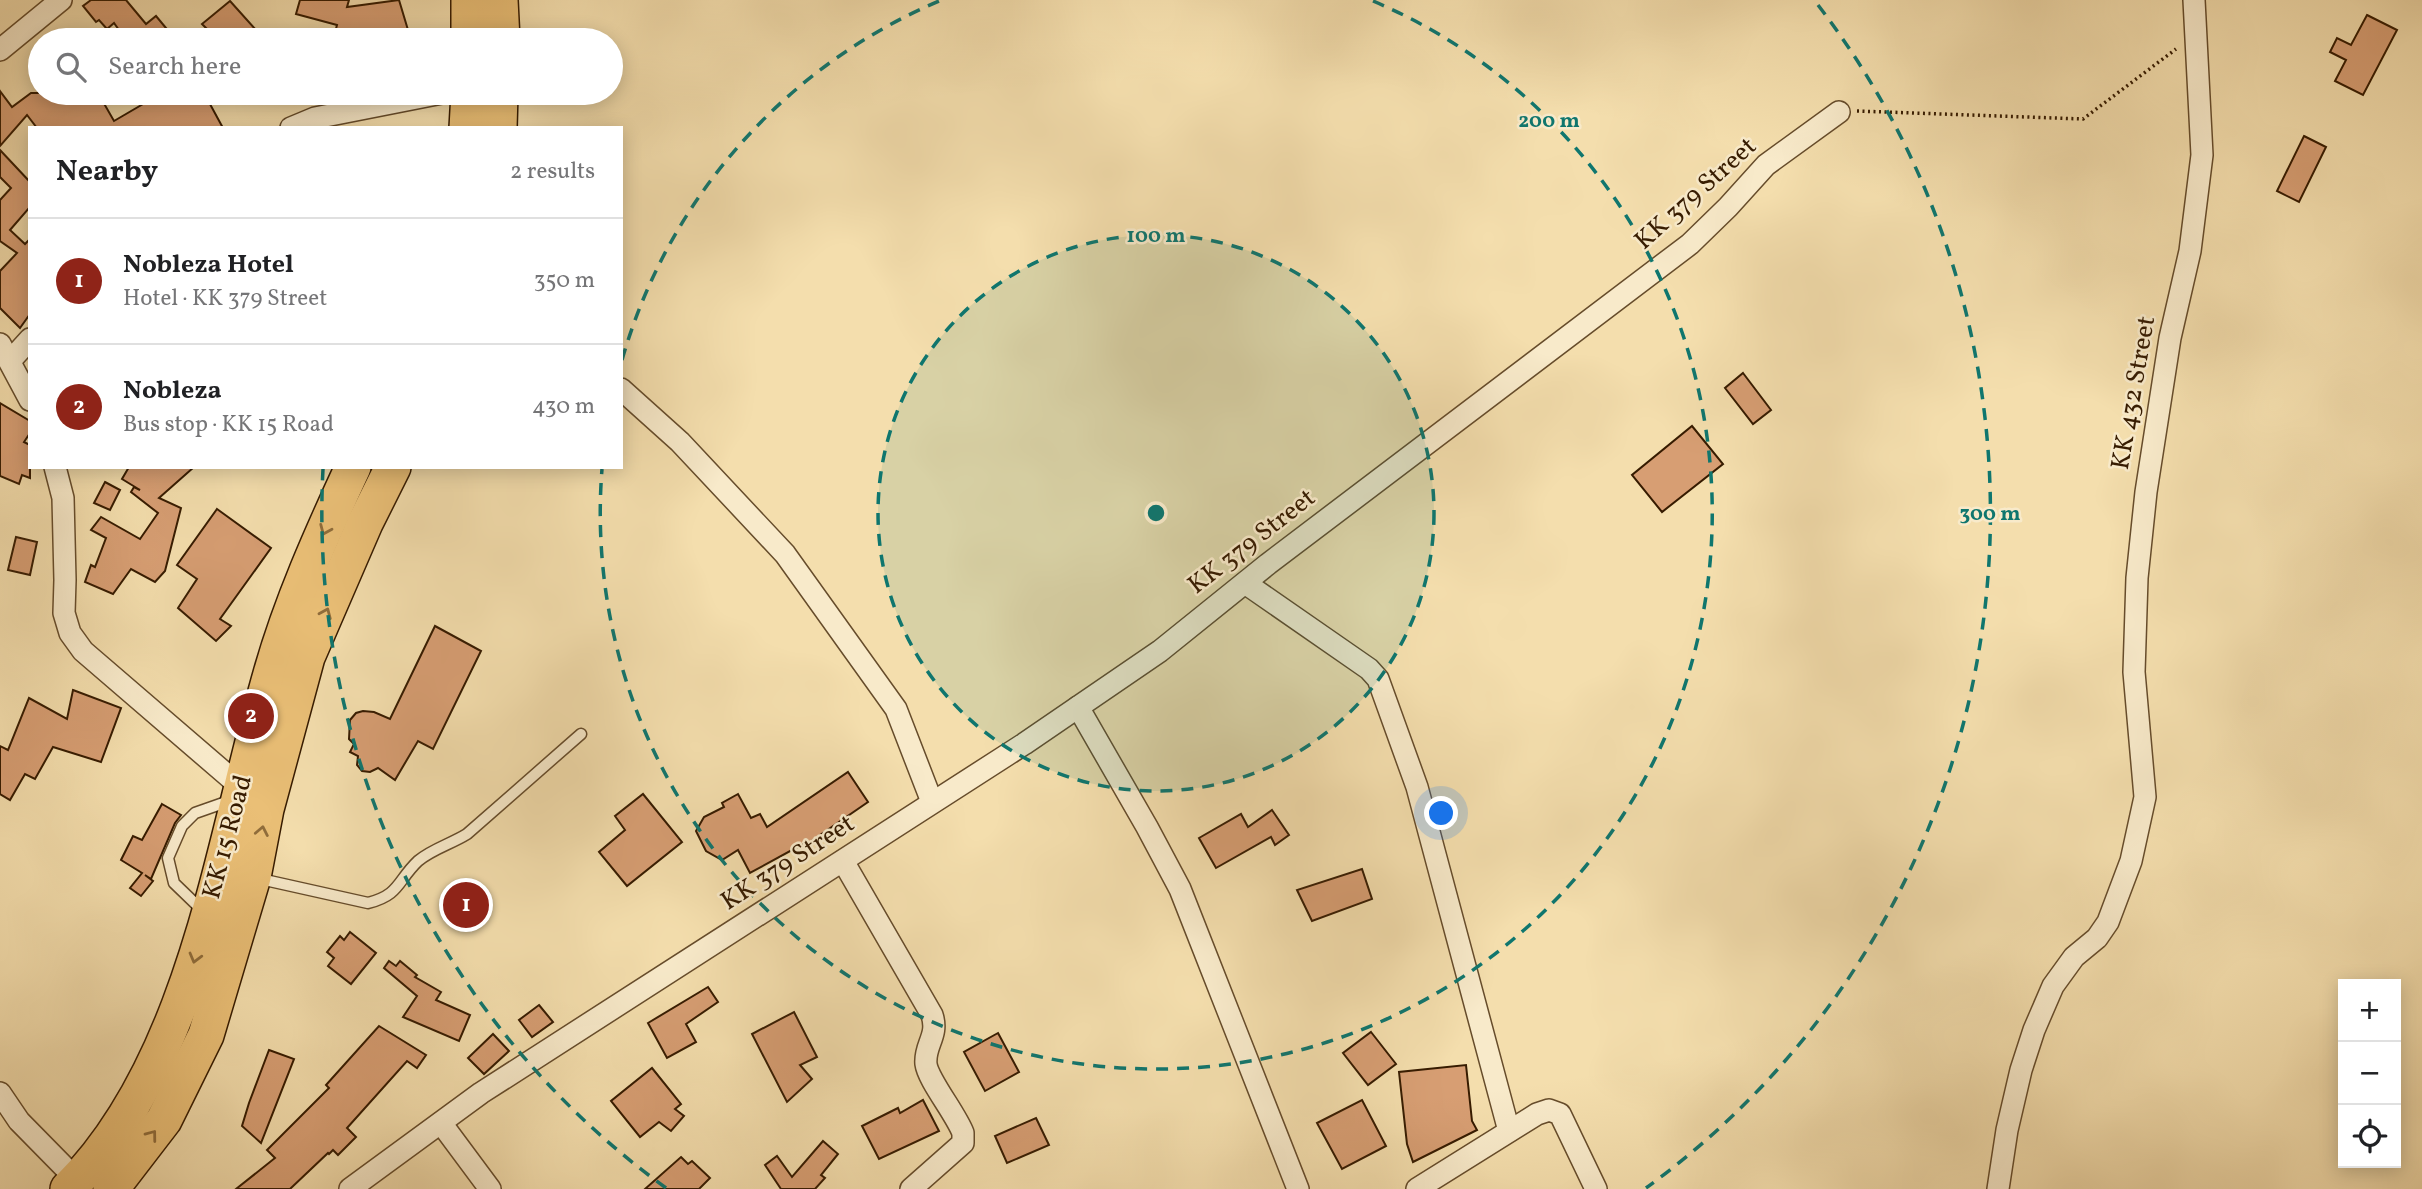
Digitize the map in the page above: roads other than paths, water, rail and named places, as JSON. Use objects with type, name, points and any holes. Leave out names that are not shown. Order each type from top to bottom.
[{"type":"highway","points":[[469,0],[469,28]]},
{"type":"highway","points":[[500,0],[501,28]]},
{"type":"highway","points":[[467,126],[468,105]]},
{"type":"highway","points":[[499,126],[500,105]]},
{"type":"highway","name":"KK 15 Road","points":[[72,1184],[111,1139],[166,1038],[189,979],[271,672],[291,613],[352,469]]},
{"type":"highway","name":"KK 15 Road","points":[[111,1189],[164,1120],[206,1035],[253,877],[266,809],[307,657],[392,469]]},
{"type":"street","points":[[0,50],[61,0]]},
{"type":"street","name":"KK 432 Street","points":[[1998,1189],[2007,1130],[2021,1070],[2034,1030],[2053,986],[2074,957],[2097,938],[2108,922],[2131,861],[2145,797],[2134,672],[2137,578],[2148,479],[2171,338],[2190,251],[2202,155],[2194,0]]},
{"type":"street","points":[[296,126],[315,118],[381,105]]},
{"type":"street","name":"KK 379 Street","points":[[350,1189],[481,1093],[843,861],[1160,651],[1245,583],[1690,244],[1766,166],[1839,112]]},
{"type":"street","points":[[28,340],[5,352],[28,396]]},
{"type":"street","points":[[623,391],[680,442],[785,554],[896,709],[932,802]]},
{"type":"street","points":[[55,469],[62,498],[64,613],[70,633],[83,651],[240,793]]},
{"type":"street","points":[[1245,583],[1369,669],[1378,680],[1417,787],[1509,1131]]},
{"type":"street","points":[[1078,707],[1180,889],[1298,1189]]},
{"type":"street","points":[[843,861],[932,1015],[936,1028],[926,1056],[927,1069],[963,1133],[963,1143],[911,1189]]},
{"type":"street","points":[[0,1093],[19,1121],[72,1184]]},
{"type":"street","points":[[1416,1189],[1509,1131],[1549,1110],[1560,1114],[1596,1189]]},
{"type":"street","points":[[441,1123],[490,1189]]},
{"type":"lane","points":[[253,877],[368,903],[380,901],[393,893],[418,862],[467,834],[581,734]]},
{"type":"lane","points":[[207,914],[174,883],[168,858],[182,826],[195,813],[240,793]]},
{"type":"place","name":"Nobleza","points":[[251,716]]},
{"type":"place","name":"Nobleza Hotel","points":[[466,905]]}]
